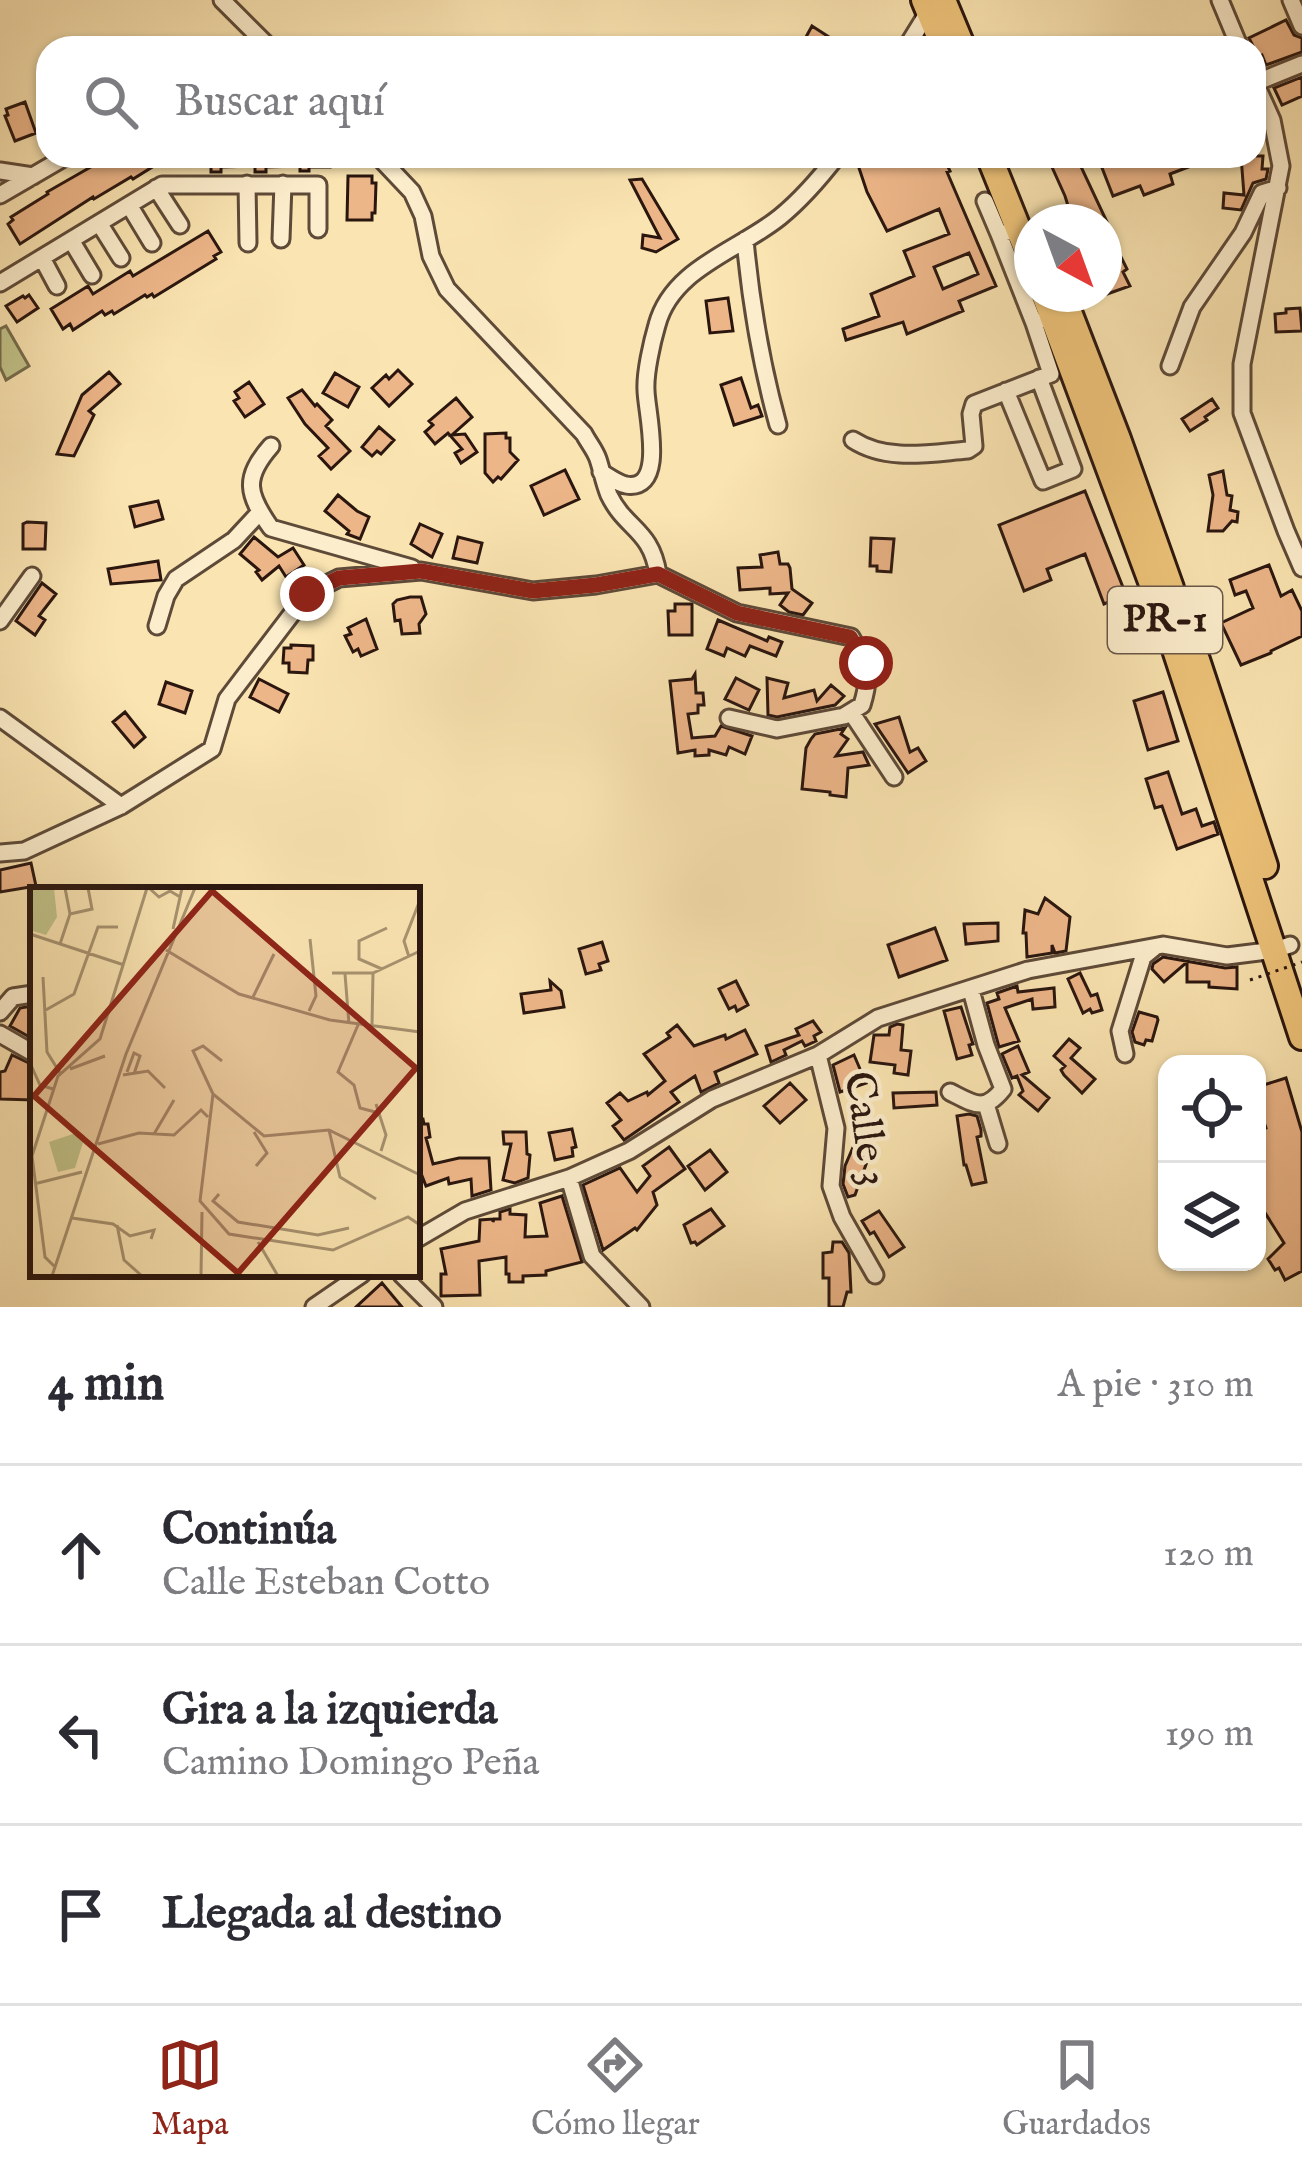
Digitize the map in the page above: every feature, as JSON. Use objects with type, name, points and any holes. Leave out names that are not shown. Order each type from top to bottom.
[{"type":"highway","points":[[935,3],[942,36]]},
{"type":"highway","points":[[935,3],[956,36]]},
{"type":"highway","points":[[994,168],[1014,219]]},
{"type":"highway","points":[[1009,168],[1014,204]]},
{"type":"highway","name":"PR-1","points":[[1051,312],[1118,439],[1241,789],[1302,983]]},
{"type":"highway","name":"PR-1","points":[[1289,952],[1302,1037]]},
{"type":"street","points":[[221,0],[258,36]]},
{"type":"street","points":[[1220,0],[1235,36]]},
{"type":"street","points":[[1291,0],[1302,26]]},
{"type":"street","points":[[914,36],[935,3]]},
{"type":"street","points":[[1266,77],[1302,64]]},
{"type":"street","points":[[1266,106],[1281,166],[1279,188],[1240,391],[1243,413],[1302,568]]},
{"type":"street","points":[[1281,166],[1302,168]]},
{"type":"street","points":[[0,196],[46,168]]},
{"type":"street","points":[[389,168],[412,192],[431,256],[448,289],[584,434],[620,513],[655,552],[658,574]]},
{"type":"street","points":[[601,472],[627,485],[638,484],[649,474],[653,462],[645,385],[657,324],[668,298],[681,282],[791,207],[826,168]]},
{"type":"street","points":[[0,172],[32,176]]},
{"type":"street","points":[[0,283],[162,184],[318,185],[318,229]]},
{"type":"street","points":[[247,184],[248,243]]},
{"type":"street","points":[[281,239],[283,184]]},
{"type":"street","points":[[155,188],[180,225]]},
{"type":"street","points":[[1170,366],[1192,307],[1243,233],[1262,193],[1279,188]]},
{"type":"street","points":[[985,201],[1014,226]]},
{"type":"street","points":[[129,205],[152,243]]},
{"type":"street","points":[[99,223],[121,258]]},
{"type":"street","points":[[71,240],[92,275]]},
{"type":"street","points":[[745,240],[761,366],[778,425]]},
{"type":"street","points":[[42,258],[58,286]]},
{"type":"street","points":[[853,440],[865,448],[902,455],[968,450],[974,446],[974,404],[1051,374],[1048,312]]},
{"type":"street","points":[[1006,391],[1043,481],[1073,469],[1039,378]]},
{"type":"street","points":[[271,446],[253,466],[250,487],[271,528],[421,571],[533,591],[658,574],[737,613],[850,637],[866,663],[869,681],[862,706],[844,716],[777,729],[729,718]]},
{"type":"street","points":[[157,626],[176,579],[234,540],[260,512]]},
{"type":"street","points":[[0,853],[24,850],[121,806],[212,748],[227,699],[307,594],[339,578],[421,571]]},
{"type":"street","points":[[0,622],[32,577]]},
{"type":"street","points":[[851,712],[894,777]]},
{"type":"street","points":[[0,718],[121,806]]},
{"type":"street","points":[[420,1237],[465,1211],[569,1178],[629,1151],[712,1100],[818,1055],[878,1018],[1028,970],[1163,944],[1227,956],[1289,952]]},
{"type":"street","points":[[1125,1054],[1120,1031],[1143,957],[1156,946]]},
{"type":"street","points":[[950,1092],[986,1104],[1003,1089],[971,990]]},
{"type":"street","points":[[0,1012],[13,998],[30,995]]},
{"type":"street","points":[[0,1034],[30,1051]]},
{"type":"street","name":"Calle 3","points":[[818,1055],[836,1128],[831,1186],[842,1217],[875,1275]]},
{"type":"street","points":[[986,1104],[998,1144]]},
{"type":"street","points":[[569,1178],[592,1256],[641,1307]]},
{"type":"street","points":[[314,1307],[352,1277]]},
{"type":"street","points":[[404,1277],[434,1307]]},
{"type":"path","points":[[1250,980],[1289,952]]},
{"type":"green space","points":[[6,326],[29,366],[6,380],[0,367],[0,329]]},
{"type":"building","points":[[1286,20],[1294,35],[1302,38],[1302,52],[1266,65],[1266,36],[1253,36]]},
{"type":"building","points":[[812,26],[827,36],[807,36]]},
{"type":"building","points":[[1302,77],[1302,96],[1282,105],[1274,88]]},
{"type":"building","points":[[25,102],[36,133],[15,141],[6,109]]},
{"type":"building","points":[[89,168],[151,168],[93,197],[20,244],[8,224],[11,217]]},
{"type":"building","points":[[859,168],[949,168],[996,286],[959,301],[963,311],[907,334],[903,322],[846,340],[843,329],[879,316],[871,294],[914,276],[904,251],[949,234],[939,209],[887,231]],"holes":[[[969,253],[978,274],[943,289],[934,267]]]},
{"type":"building","points":[[1052,168],[1082,168],[1099,204],[1067,204]]},
{"type":"building","points":[[1102,168],[1186,168],[1170,174],[1173,184],[1144,195],[1140,186],[1113,196]]},
{"type":"building","points":[[1242,168],[1268,169],[1266,179],[1253,183],[1241,210],[1223,208],[1224,193],[1244,195]]},
{"type":"building","points":[[348,176],[372,176],[376,183],[372,220],[347,220]]},
{"type":"building","points":[[642,179],[678,239],[656,252],[642,248],[643,235],[660,238],[630,180]]},
{"type":"building","points":[[208,231],[221,252],[216,259],[154,297],[145,295],[114,314],[102,311],[73,330],[70,324],[63,329],[51,309],[88,286],[93,294],[130,271],[133,276]]},
{"type":"building","points":[[1122,259],[1127,269],[1123,272],[1130,286],[1122,289]]},
{"type":"building","points":[[29,295],[38,308],[17,322],[6,306]]},
{"type":"building","points":[[728,298],[733,331],[710,333],[706,301]]},
{"type":"building","points":[[1300,308],[1302,331],[1276,332],[1275,314]]},
{"type":"building","points":[[398,370],[412,384],[389,406],[372,388]]},
{"type":"building","points":[[109,372],[120,384],[89,411],[94,415],[74,456],[57,454],[82,395]]},
{"type":"building","points":[[335,373],[359,387],[348,407],[323,393]]},
{"type":"building","points":[[741,378],[751,408],[758,405],[762,416],[734,425],[721,385]]},
{"type":"building","points":[[249,382],[264,404],[245,417],[234,401],[239,398],[235,392]]},
{"type":"building","points":[[302,390],[332,420],[326,426],[350,451],[331,469],[319,456],[328,448],[288,398]]},
{"type":"building","points":[[456,398],[472,417],[452,435],[465,434],[477,452],[461,463],[455,453],[462,449],[448,433],[435,444],[425,432],[433,425],[429,421]]},
{"type":"building","points":[[1212,399],[1218,408],[1190,431],[1182,419]]},
{"type":"building","points":[[379,427],[394,440],[381,454],[377,451],[372,456],[362,447]]},
{"type":"building","points":[[506,433],[510,452],[518,460],[493,482],[485,473],[485,434]]},
{"type":"building","points":[[565,470],[579,499],[544,515],[531,486]]},
{"type":"building","points":[[1223,471],[1227,495],[1232,496],[1230,510],[1238,512],[1237,522],[1223,531],[1208,531],[1213,495],[1209,475]]},
{"type":"building","points":[[1085,491],[1126,595],[1104,604],[1085,554],[1047,569],[1051,580],[1024,591],[999,525]]},
{"type":"building","points":[[338,495],[369,517],[360,539],[347,534],[325,511]]},
{"type":"building","points":[[158,501],[163,519],[135,527],[130,507]]},
{"type":"building","points":[[46,523],[45,549],[23,549],[23,524]]},
{"type":"building","points":[[420,524],[442,534],[432,557],[411,544]]},
{"type":"building","points":[[254,537],[278,557],[293,548],[304,565],[286,577],[279,566],[262,580],[259,570],[240,554]]},
{"type":"building","points":[[458,537],[482,543],[477,563],[453,558]]},
{"type":"building","points":[[871,538],[894,539],[891,572],[870,566]]},
{"type":"building","points":[[778,552],[780,564],[790,568],[792,589],[812,603],[803,615],[780,605],[788,593],[770,594],[770,588],[740,590],[738,568],[762,567],[760,555]]},
{"type":"building","points":[[158,561],[161,580],[111,584],[108,569]]},
{"type":"building","points":[[1269,565],[1281,596],[1292,590],[1302,611],[1302,636],[1241,665],[1221,623],[1253,608],[1246,591],[1235,595],[1230,580]]},
{"type":"building","points":[[42,583],[56,594],[39,616],[45,620],[35,635],[16,621]]},
{"type":"building","points":[[421,597],[426,614],[419,624],[420,633],[402,634],[393,604]]},
{"type":"building","points":[[675,604],[692,604],[692,635],[669,635],[668,611],[675,611]]},
{"type":"building","points":[[366,619],[377,649],[361,656],[358,649],[353,652],[345,636],[351,634],[348,628]]},
{"type":"building","points":[[718,620],[767,641],[769,637],[782,642],[776,656],[750,646],[745,656],[727,648],[724,656],[707,649]]},
{"type":"building","points":[[313,646],[307,673],[289,672],[289,663],[283,663],[284,648]]},
{"type":"building","points":[[695,674],[696,693],[703,693],[704,705],[698,705],[698,713],[688,714],[692,738],[715,736],[721,726],[752,736],[745,754],[729,747],[726,755],[709,750],[709,755],[695,756],[695,750],[678,753],[670,681],[692,679]]},
{"type":"building","points":[[736,678],[759,690],[749,710],[725,699]]},
{"type":"building","points":[[767,678],[788,683],[784,698],[814,690],[817,701],[831,685],[844,696],[835,705],[768,715]]},
{"type":"building","points":[[259,679],[288,694],[279,712],[250,697]]},
{"type":"building","points":[[166,682],[192,691],[185,713],[159,704]]},
{"type":"building","points":[[1163,692],[1178,741],[1148,750],[1134,701]]},
{"type":"building","points":[[125,712],[145,737],[134,747],[113,722]]},
{"type":"building","points":[[899,717],[910,752],[918,748],[926,761],[908,773],[875,724]]},
{"type":"building","points":[[845,728],[841,734],[848,739],[836,756],[863,752],[869,765],[848,768],[846,797],[802,789],[811,739]]},
{"type":"building","points":[[1168,772],[1182,814],[1196,809],[1202,826],[1214,822],[1218,834],[1177,849],[1162,806],[1155,808],[1146,779]]},
{"type":"building","points":[[31,863],[36,886],[0,892],[0,870]]},
{"type":"building","points":[[1045,898],[1070,917],[1066,951],[1055,953],[1052,945],[1052,953],[1027,957],[1025,910],[1038,914]]},
{"type":"building","points":[[998,923],[998,941],[966,944],[964,924]]},
{"type":"building","points":[[935,928],[947,960],[899,977],[888,945]]},
{"type":"building","points":[[602,942],[608,961],[599,964],[601,970],[586,974],[579,949]]},
{"type":"building","points":[[1163,957],[1237,967],[1237,989],[1187,982],[1187,962],[1164,982],[1152,969]]},
{"type":"building","points":[[1080,973],[1091,996],[1097,994],[1102,1010],[1083,1013],[1068,979]]},
{"type":"building","points":[[550,981],[561,991],[564,1007],[524,1013],[521,994],[551,990]]},
{"type":"building","points":[[736,981],[748,1005],[737,1011],[735,1006],[729,1009],[719,989]]},
{"type":"building","points":[[1017,986],[1018,992],[1054,988],[1055,1007],[1033,1009],[1032,999],[1005,1008],[1019,1041],[999,1047],[987,1003],[999,999],[997,993]]},
{"type":"building","points":[[30,1006],[30,1037],[10,1026],[20,1008]]},
{"type":"building","points":[[961,1007],[973,1044],[969,1045],[972,1055],[957,1059],[944,1011]]},
{"type":"building","points":[[1139,1012],[1158,1020],[1152,1041],[1144,1045],[1135,1042],[1132,1032]]},
{"type":"building","points":[[813,1021],[821,1032],[814,1036],[816,1041],[805,1046],[802,1041],[771,1062],[766,1046],[799,1035],[796,1029]]},
{"type":"building","points":[[677,1025],[694,1046],[745,1030],[757,1054],[715,1072],[719,1083],[701,1092],[695,1076],[671,1092],[679,1102],[624,1140],[613,1126],[621,1120],[607,1103],[620,1093],[628,1101],[648,1095],[665,1081],[644,1054],[670,1037],[667,1033]]},
{"type":"building","points":[[903,1025],[901,1050],[911,1051],[908,1075],[894,1073],[895,1065],[870,1062],[874,1035],[889,1035],[890,1027]]},
{"type":"building","points":[[1069,1039],[1080,1048],[1071,1058],[1095,1079],[1082,1093],[1054,1056]]},
{"type":"building","points":[[1018,1046],[1029,1072],[1022,1075],[1049,1098],[1038,1111],[1019,1095],[1023,1091],[1017,1076],[1012,1078],[1002,1054]]},
{"type":"building","points":[[12,1055],[30,1064],[30,1100],[0,1099],[0,1072]]},
{"type":"building","points":[[854,1055],[866,1083],[840,1092],[833,1065]]},
{"type":"building","points":[[1286,1078],[1302,1132],[1302,1271],[1285,1280],[1268,1259],[1284,1243],[1266,1214],[1266,1084]]},
{"type":"building","points":[[790,1083],[806,1100],[780,1123],[764,1106]]},
{"type":"building","points":[[936,1092],[937,1105],[894,1108],[893,1093]]},
{"type":"building","points":[[957,1116],[977,1116],[981,1130],[977,1137],[986,1182],[972,1185]]},
{"type":"building","points":[[420,1119],[428,1124],[430,1137],[426,1138],[433,1164],[489,1158],[491,1190],[472,1196],[471,1179],[449,1184],[448,1178],[426,1186],[420,1171]]},
{"type":"building","points":[[572,1129],[573,1156],[555,1160],[549,1133]]},
{"type":"building","points":[[503,1132],[526,1132],[528,1178],[515,1183],[503,1180],[511,1144],[504,1144]]},
{"type":"building","points":[[854,1145],[867,1151],[864,1157],[868,1159],[855,1195],[848,1197],[843,1184],[845,1166]]},
{"type":"building","points":[[669,1147],[685,1169],[653,1192],[657,1205],[637,1230],[603,1250],[583,1185],[620,1168],[637,1192],[650,1176],[643,1166]]},
{"type":"building","points":[[710,1150],[727,1172],[705,1190],[688,1166]]},
{"type":"building","points":[[562,1196],[582,1262],[546,1271],[546,1275],[523,1276],[523,1282],[509,1282],[506,1257],[479,1261],[480,1295],[441,1296],[441,1274],[446,1274],[441,1249],[479,1241],[480,1220],[493,1222],[500,1219],[500,1212],[510,1209],[510,1214],[526,1215],[525,1237],[547,1236],[540,1203]]},
{"type":"building","points":[[711,1209],[724,1226],[697,1245],[691,1243],[684,1225]]},
{"type":"building","points":[[879,1211],[904,1247],[889,1257],[862,1221]]},
{"type":"building","points":[[833,1242],[842,1242],[849,1253],[851,1292],[843,1307],[829,1307],[829,1278],[823,1278],[823,1253],[832,1252]]},
{"type":"building","points":[[382,1283],[402,1307],[356,1307]]},
{"type":"route","points":[[307,594],[339,578],[421,571],[533,591],[658,574],[737,613],[850,637],[866,663]]}]
